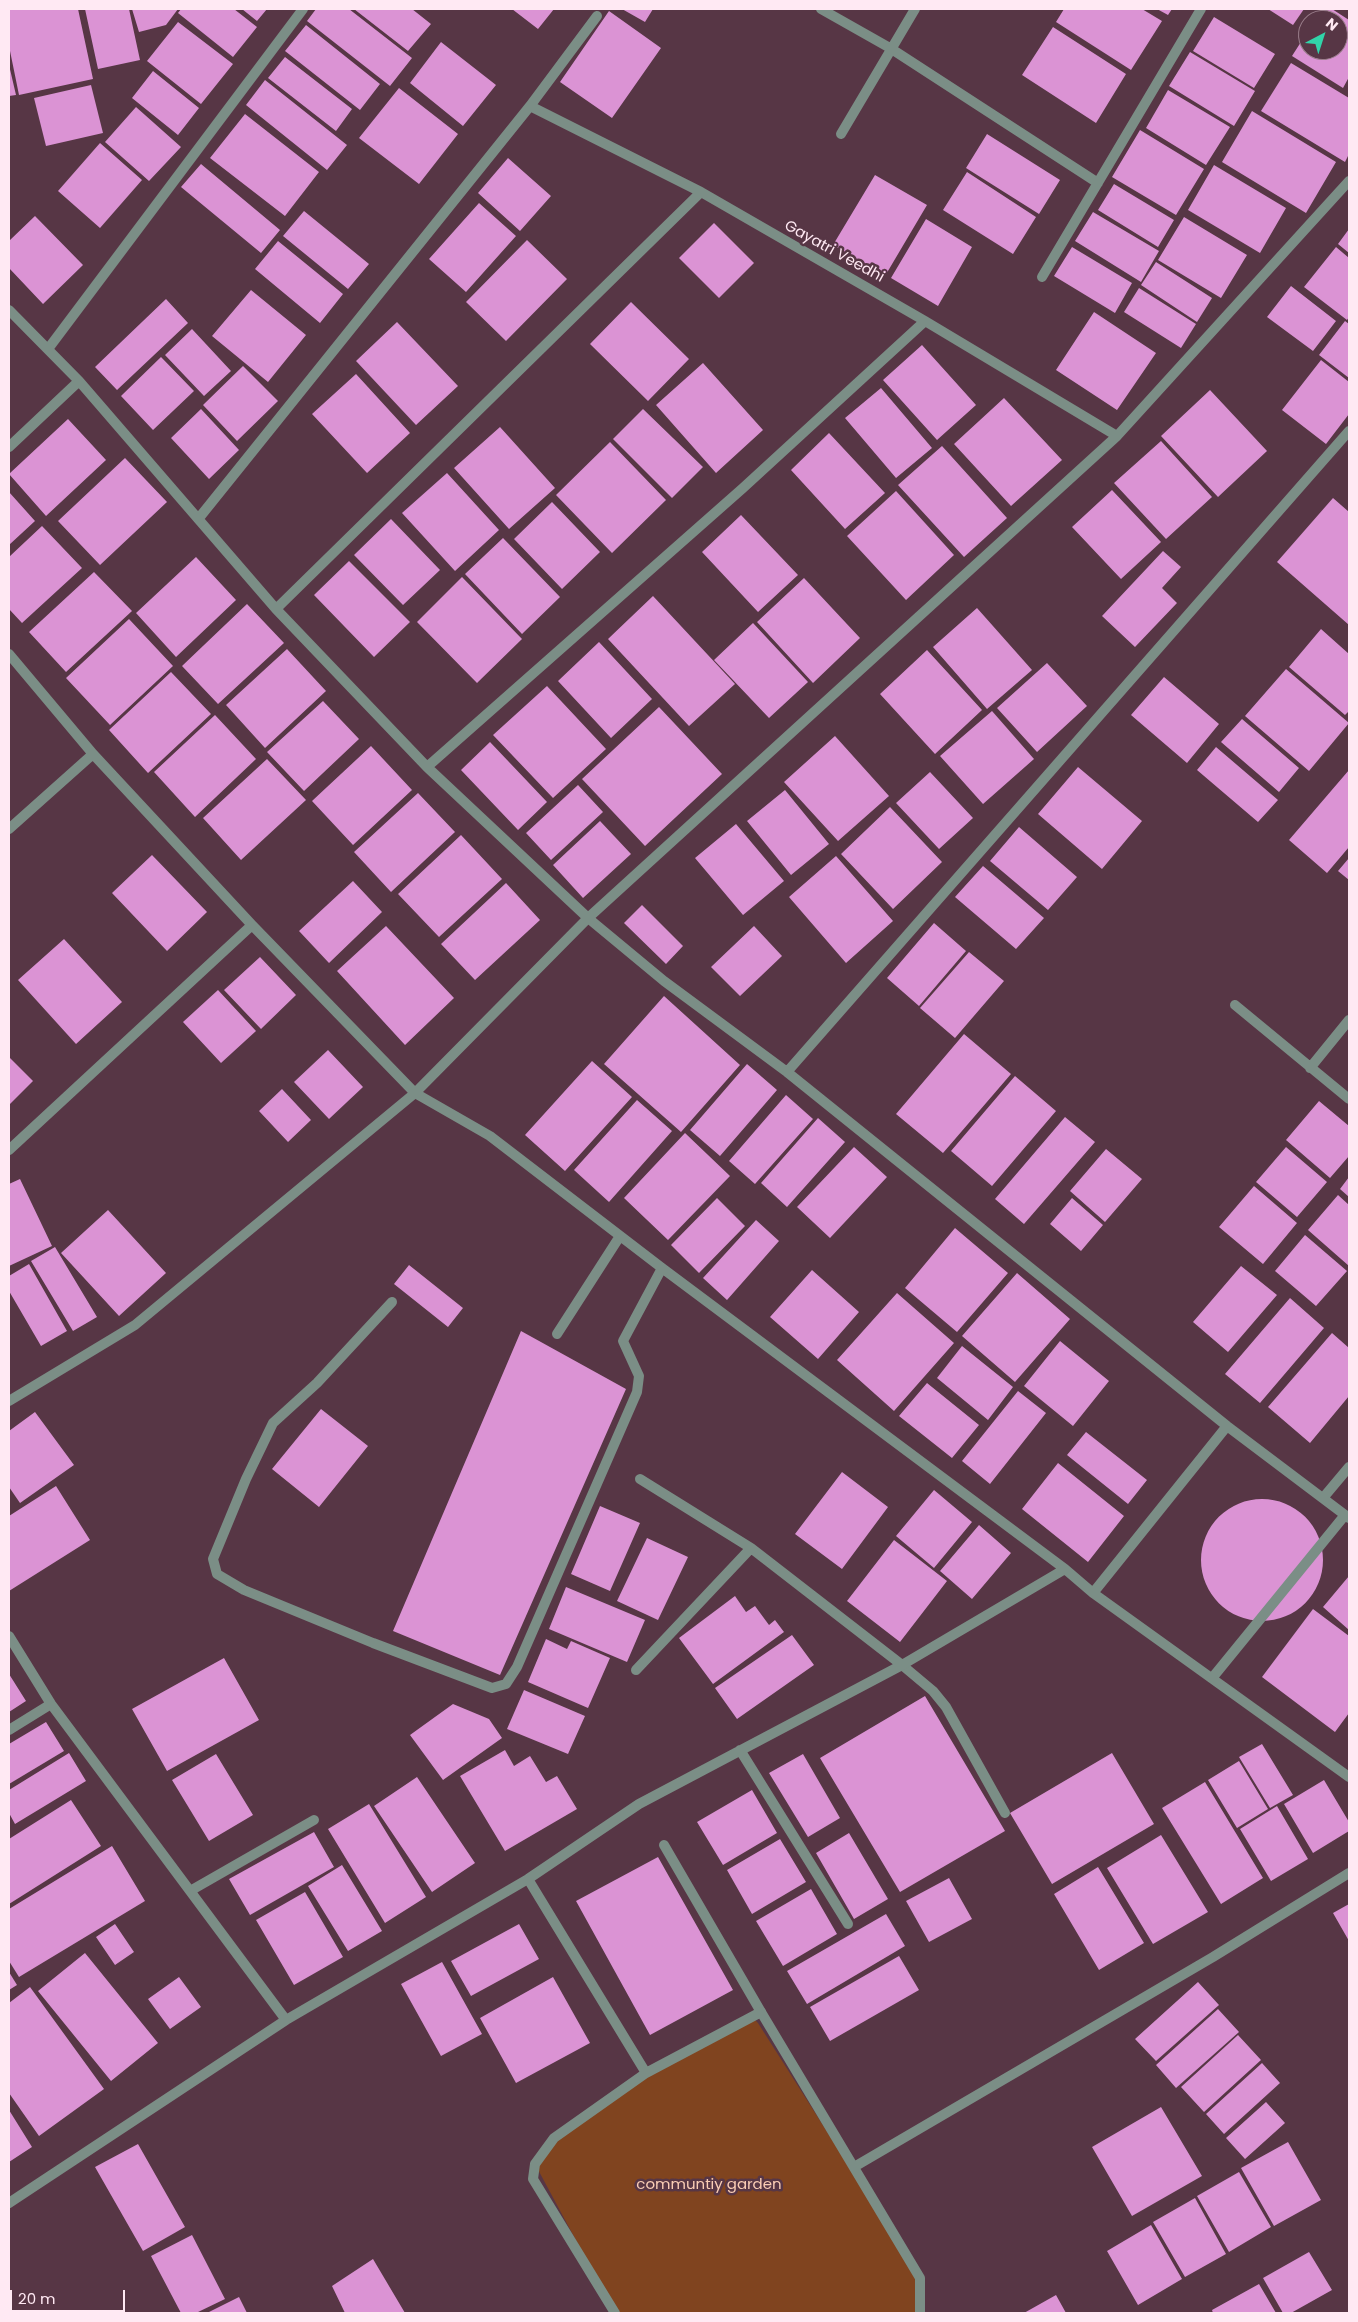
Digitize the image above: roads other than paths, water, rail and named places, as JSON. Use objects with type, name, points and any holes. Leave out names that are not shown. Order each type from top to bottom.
[{"type":"street","points":[[48,349],[303,9]]},
{"type":"street","points":[[820,9],[890,48],[1098,183]]},
{"type":"street","points":[[841,134],[890,48],[915,9]]},
{"type":"street","points":[[1042,276],[1201,9]]},
{"type":"street","points":[[199,518],[530,106],[597,16]]},
{"type":"street","name":"Gayatri Veedhi","points":[[530,106],[701,192],[925,321],[1117,436]]},
{"type":"street","points":[[9,1401],[135,1325],[415,1093],[588,918],[1117,436],[1349,181]]},
{"type":"street","points":[[276,609],[701,192]]},
{"type":"street","points":[[9,310],[79,381],[276,609],[427,767],[588,918],[664,981],[788,1072],[1227,1426],[1347,1516],[1213,1677]]},
{"type":"street","points":[[427,767],[743,488],[925,321]]},
{"type":"street","points":[[9,447],[79,381]]},
{"type":"street","points":[[788,1072],[1349,431]]},
{"type":"street","points":[[9,654],[93,754],[252,925],[415,1093],[490,1136],[662,1268],[1065,1569],[1093,1593],[1349,1776]]},
{"type":"street","points":[[9,828],[93,754]]},
{"type":"street","points":[[9,1150],[252,925]]},
{"type":"street","points":[[1235,1004],[1349,1099]]},
{"type":"street","points":[[1310,1068],[1349,1020]]},
{"type":"street","points":[[556,1334],[620,1236]]},
{"type":"street","points":[[392,1302],[317,1383],[273,1423],[246,1479],[213,1560],[216,1574],[244,1590],[373,1643],[492,1688],[506,1684],[517,1667],[638,1392],[639,1376],[622,1341],[662,1268]]},
{"type":"street","points":[[1093,1593],[1227,1426]]},
{"type":"street","points":[[1323,1498],[1349,1467]]},
{"type":"street","points":[[640,1480],[751,1548],[933,1691],[946,1707],[1005,1813]]},
{"type":"street","points":[[636,1670],[751,1548]]},
{"type":"street","points":[[9,2203],[286,2020],[528,1879],[639,1804],[902,1665],[1065,1569]]},
{"type":"street","points":[[9,1636],[51,1704],[286,2020]]},
{"type":"street","points":[[9,1730],[51,1704]]},
{"type":"street","points":[[740,1750],[848,1924]]},
{"type":"street","points":[[190,1891],[314,1820]]},
{"type":"street","points":[[664,1845],[920,2278],[920,2313]]},
{"type":"street","points":[[854,2167],[1204,1962],[1349,1873]]},
{"type":"street","points":[[528,1879],[646,2072]]},
{"type":"street","points":[[611,2312],[533,2179],[535,2164],[554,2138],[646,2072],[761,2012]]},
{"type":"park label","name":"communtiy garden","points":[[709,2185]]}]
